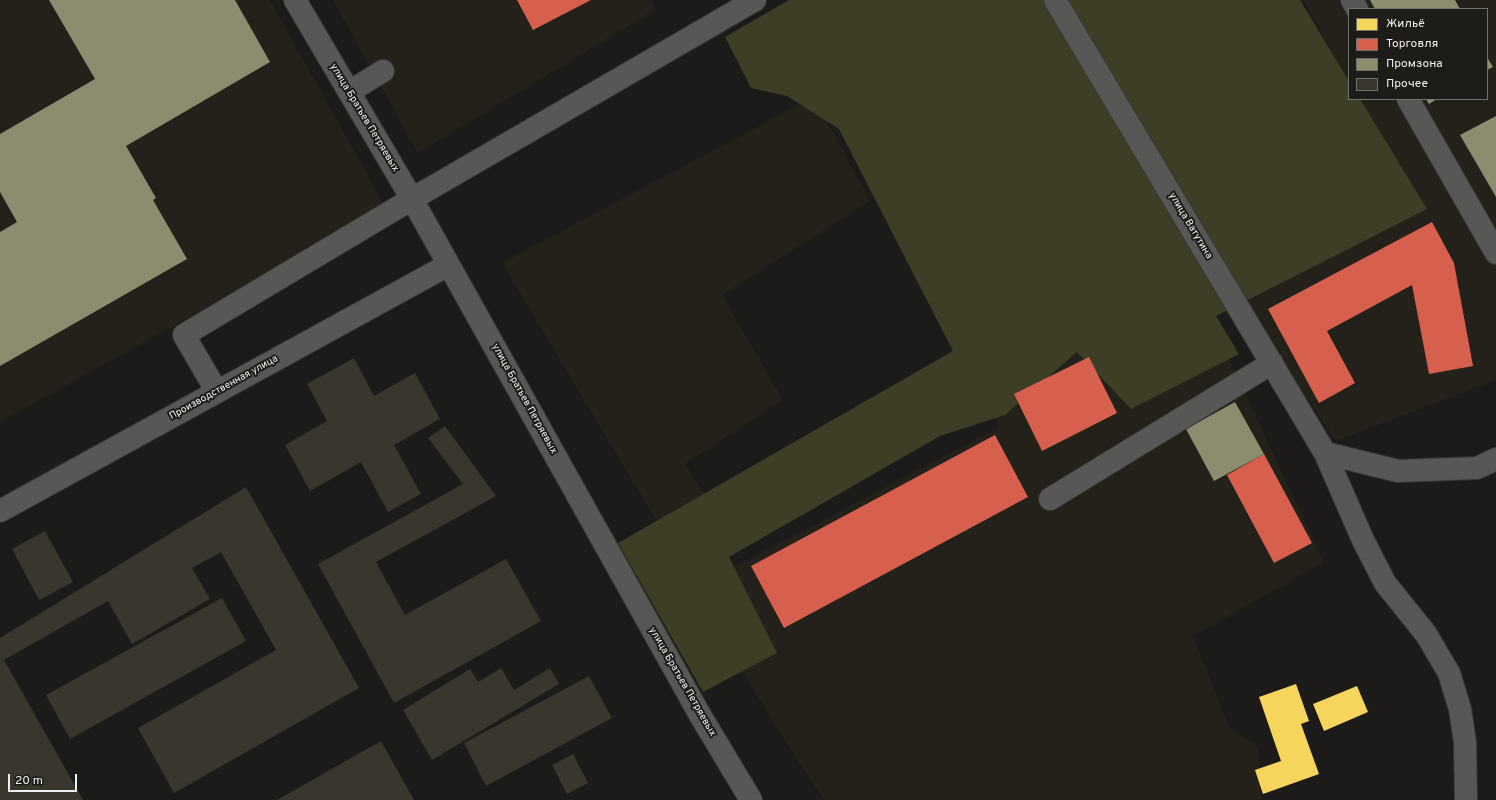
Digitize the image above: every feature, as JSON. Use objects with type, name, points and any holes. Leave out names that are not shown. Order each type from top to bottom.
[{"type":"street","name":"улица Братьев Петряевых","points":[[295,0],[412,199],[700,715],[732,784],[751,800]]},
{"type":"street","points":[[217,392],[184,335],[412,199],[755,0]]},
{"type":"street","name":"улица Ватутина","points":[[1055,0],[1325,453],[1363,540],[1385,583],[1426,634],[1449,673],[1460,709],[1465,742],[1466,800]]},
{"type":"street","points":[[349,92],[383,71]]},
{"type":"street","points":[[1409,100],[1496,253]]},
{"type":"street","name":"Производственная улица","points":[[0,511],[448,265]]},
{"type":"street","points":[[1050,499],[1272,363]]},
{"type":"street","points":[[1325,453],[1398,471],[1477,468],[1496,459]]},
{"type":"shaded area","points":[[0,0],[270,0],[386,208],[0,422]]},
{"type":"shaded area","points":[[333,0],[651,0],[655,10],[418,153]]},
{"type":"shaded area","points":[[1303,0],[1496,0],[1496,380],[1336,441],[1238,295],[1358,100],[1488,100],[1488,8],[1348,8],[1348,80]]},
{"type":"shaded area","points":[[814,97],[870,201],[722,295],[783,400],[685,464],[717,513],[670,543],[502,263]]},
{"type":"shaded area","points":[[1221,343],[1324,562],[1193,636],[1229,727],[1258,747],[1262,800],[824,800],[776,727],[693,589],[998,428],[994,399],[1085,346]]},
{"type":"green space","points":[[789,0],[1300,0],[1348,79],[1348,100],[1361,100],[1427,209],[1216,316],[1239,354],[1131,409],[1077,352],[1005,415],[940,436],[729,557],[777,653],[703,692],[618,543],[953,351],[839,129],[787,96],[751,88],[725,37]]},
{"type":"building: Жильё","points":[[1296,684],[1309,721],[1301,724],[1319,774],[1263,794],[1255,770],[1281,761],[1259,697]]},
{"type":"building: Жильё","points":[[1357,686],[1368,712],[1324,731],[1313,704]]},
{"type":"building: Торговля","points":[[517,0],[591,0],[533,30]]},
{"type":"building: Торговля","points":[[1432,222],[1454,263],[1473,366],[1429,374],[1412,285],[1327,331],[1355,383],[1319,403],[1268,309]]},
{"type":"building: Торговля","points":[[1089,357],[1117,413],[1042,451],[1014,394]]},
{"type":"building: Торговля","points":[[995,435],[1028,497],[784,628],[751,566]]},
{"type":"building: Торговля","points":[[1264,454],[1312,543],[1274,563],[1227,475]]},
{"type":"building: Промзона","points":[[49,0],[235,0],[270,62],[126,146],[156,198],[153,200],[187,259],[0,366],[0,232],[17,222],[0,192],[0,134],[95,79]]},
{"type":"building: Промзона","points":[[1370,0],[1455,0],[1459,8],[1374,8]]},
{"type":"building: Промзона","points":[[1488,59],[1493,67],[1488,70]]},
{"type":"building: Промзона","points":[[1427,100],[1435,100],[1429,104]]},
{"type":"building: Промзона","points":[[1496,116],[1496,197],[1460,135]]},
{"type":"building: Промзона","points":[[1235,402],[1264,454],[1214,481],[1186,429]]},
{"type":"building: Прочее","points":[[354,358],[374,396],[415,373],[440,419],[394,445],[421,494],[388,512],[361,462],[310,491],[285,445],[327,421],[307,384]]},
{"type":"building: Прочее","points":[[445,426],[496,496],[376,562],[405,615],[506,559],[541,621],[394,703],[318,564],[463,484],[428,438]]},
{"type":"building: Прочее","points":[[246,487],[359,688],[174,793],[138,728],[276,650],[221,552],[192,568],[210,599],[132,644],[108,601],[4,660],[83,800],[0,800],[0,638]]},
{"type":"building: Прочее","points":[[45,531],[73,582],[39,600],[12,549]]},
{"type":"building: Прочее","points":[[222,598],[246,641],[70,739],[46,695]]},
{"type":"building: Прочее","points":[[501,668],[514,690],[550,668],[559,684],[432,760],[403,710],[470,669],[478,682]]},
{"type":"building: Прочее","points":[[589,676],[612,718],[486,786],[464,743]]},
{"type":"building: Прочее","points":[[381,741],[414,800],[277,800]]},
{"type":"building: Прочее","points":[[573,754],[588,783],[567,794],[552,765]]}]
